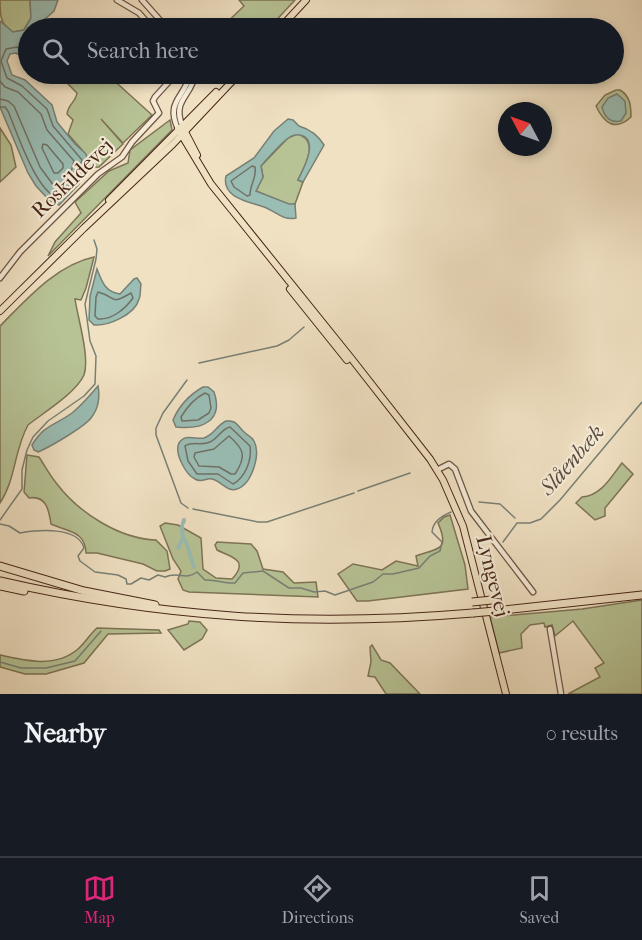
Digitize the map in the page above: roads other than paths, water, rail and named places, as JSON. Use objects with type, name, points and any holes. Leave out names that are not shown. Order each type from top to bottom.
[{"type":"highway","points":[[0,566],[84,591],[152,604],[168,611]]},
{"type":"highway","points":[[0,580],[102,601],[168,611],[286,620],[369,620],[473,613],[642,595]]},
{"type":"highway","points":[[0,586],[77,601],[102,601]]},
{"type":"highway","points":[[472,603],[492,600]]},
{"type":"main road","points":[[289,18],[306,0]]},
{"type":"main road","points":[[182,131],[226,84]]},
{"type":"main road","points":[[182,131],[228,84]]},
{"type":"main road","name":"Roskildevej","points":[[0,311],[182,131]]},
{"type":"main road","name":"Roskildevej","points":[[84,228],[121,187],[182,131]]},
{"type":"main road","name":"Lyngevej","points":[[182,131],[217,190],[436,470],[454,503],[463,526],[506,694]]},
{"type":"street","points":[[117,0],[143,18]]},
{"type":"street","points":[[142,0],[158,18]]},
{"type":"street","name":"Roskildevej","points":[[0,278],[20,252],[79,192],[107,166],[122,157],[132,142],[159,113],[153,101],[167,84]]},
{"type":"street","points":[[182,131],[173,117],[174,104],[186,84]]},
{"type":"street","points":[[182,131],[178,109],[192,84]]},
{"type":"street","name":"Lyngevej","points":[[436,470],[446,464],[452,466],[471,511],[533,592]]},
{"type":"street","points":[[550,629],[561,694]]},
{"type":"water","points":[[30,0],[58,0],[54,11],[46,18],[31,18]]},
{"type":"water","points":[[0,21],[13,32],[18,31],[18,54],[10,54],[7,61],[12,75],[18,77],[18,84],[29,84],[52,105],[57,122],[89,160],[79,184],[59,205],[50,201],[28,173],[0,107]]},
{"type":"water","points":[[617,94],[625,101],[626,113],[621,121],[608,119],[602,107],[608,98]]},
{"type":"water","points":[[288,119],[313,133],[324,145],[303,182],[298,180],[306,162],[309,142],[300,135],[287,139],[261,166],[263,177],[256,191],[289,204],[295,204],[296,218],[291,219],[238,198],[228,189],[226,183],[226,176],[254,158],[274,131]]},
{"type":"water","points":[[97,269],[105,286],[115,293],[120,294],[134,279],[137,278],[141,284],[140,297],[127,315],[94,325],[89,320],[90,296]]},
{"type":"water","points":[[98,386],[97,406],[87,422],[50,446],[38,452],[34,450],[32,445],[41,433],[72,413]]},
{"type":"water","points":[[203,387],[208,387],[214,392],[216,410],[213,417],[202,425],[176,427],[173,420],[178,410],[189,397]]},
{"type":"water","points":[[226,421],[236,424],[253,440],[256,447],[256,461],[251,475],[242,486],[233,490],[216,480],[200,481],[192,477],[182,463],[178,452],[179,443],[184,438],[207,437]]},
{"type":"waterway","points":[[0,520],[22,489],[22,470],[33,437],[48,421],[84,396],[95,384],[96,356],[90,341],[85,304],[96,259],[97,249],[94,240]]},
{"type":"waterway","points":[[199,363],[277,346],[289,340],[304,327]]},
{"type":"waterway","points":[[187,380],[163,413],[156,428],[156,435],[181,503],[188,508]]},
{"type":"waterway","name":"Slåenbæk","points":[[503,542],[517,523],[530,523],[541,519],[560,500],[642,402]]},
{"type":"waterway","points":[[358,491],[410,473]]},
{"type":"waterway","points":[[193,509],[267,522],[354,493]]},
{"type":"waterway","name":"Slåenbæk","points":[[479,502],[500,504],[515,518]]},
{"type":"waterway","name":"Slåenbæk","points":[[0,524],[9,526],[20,533],[56,531],[74,536],[84,548],[78,556],[80,561],[95,572],[118,575],[126,579],[127,584],[141,578],[149,580],[158,575],[189,576],[197,572],[205,580],[235,583],[243,573],[263,571],[289,588],[301,588],[314,592],[325,591],[335,595],[373,582],[383,574],[419,568],[430,556],[440,551],[442,542],[432,532],[433,528],[438,519],[451,512]]},
{"type":"waterway","points":[[178,548],[183,538],[182,526]]},
{"type":"waterway","points":[[183,538],[194,567]]},
{"type":"waterway","points":[[0,662],[21,668],[46,668],[75,661],[101,631]]}]
